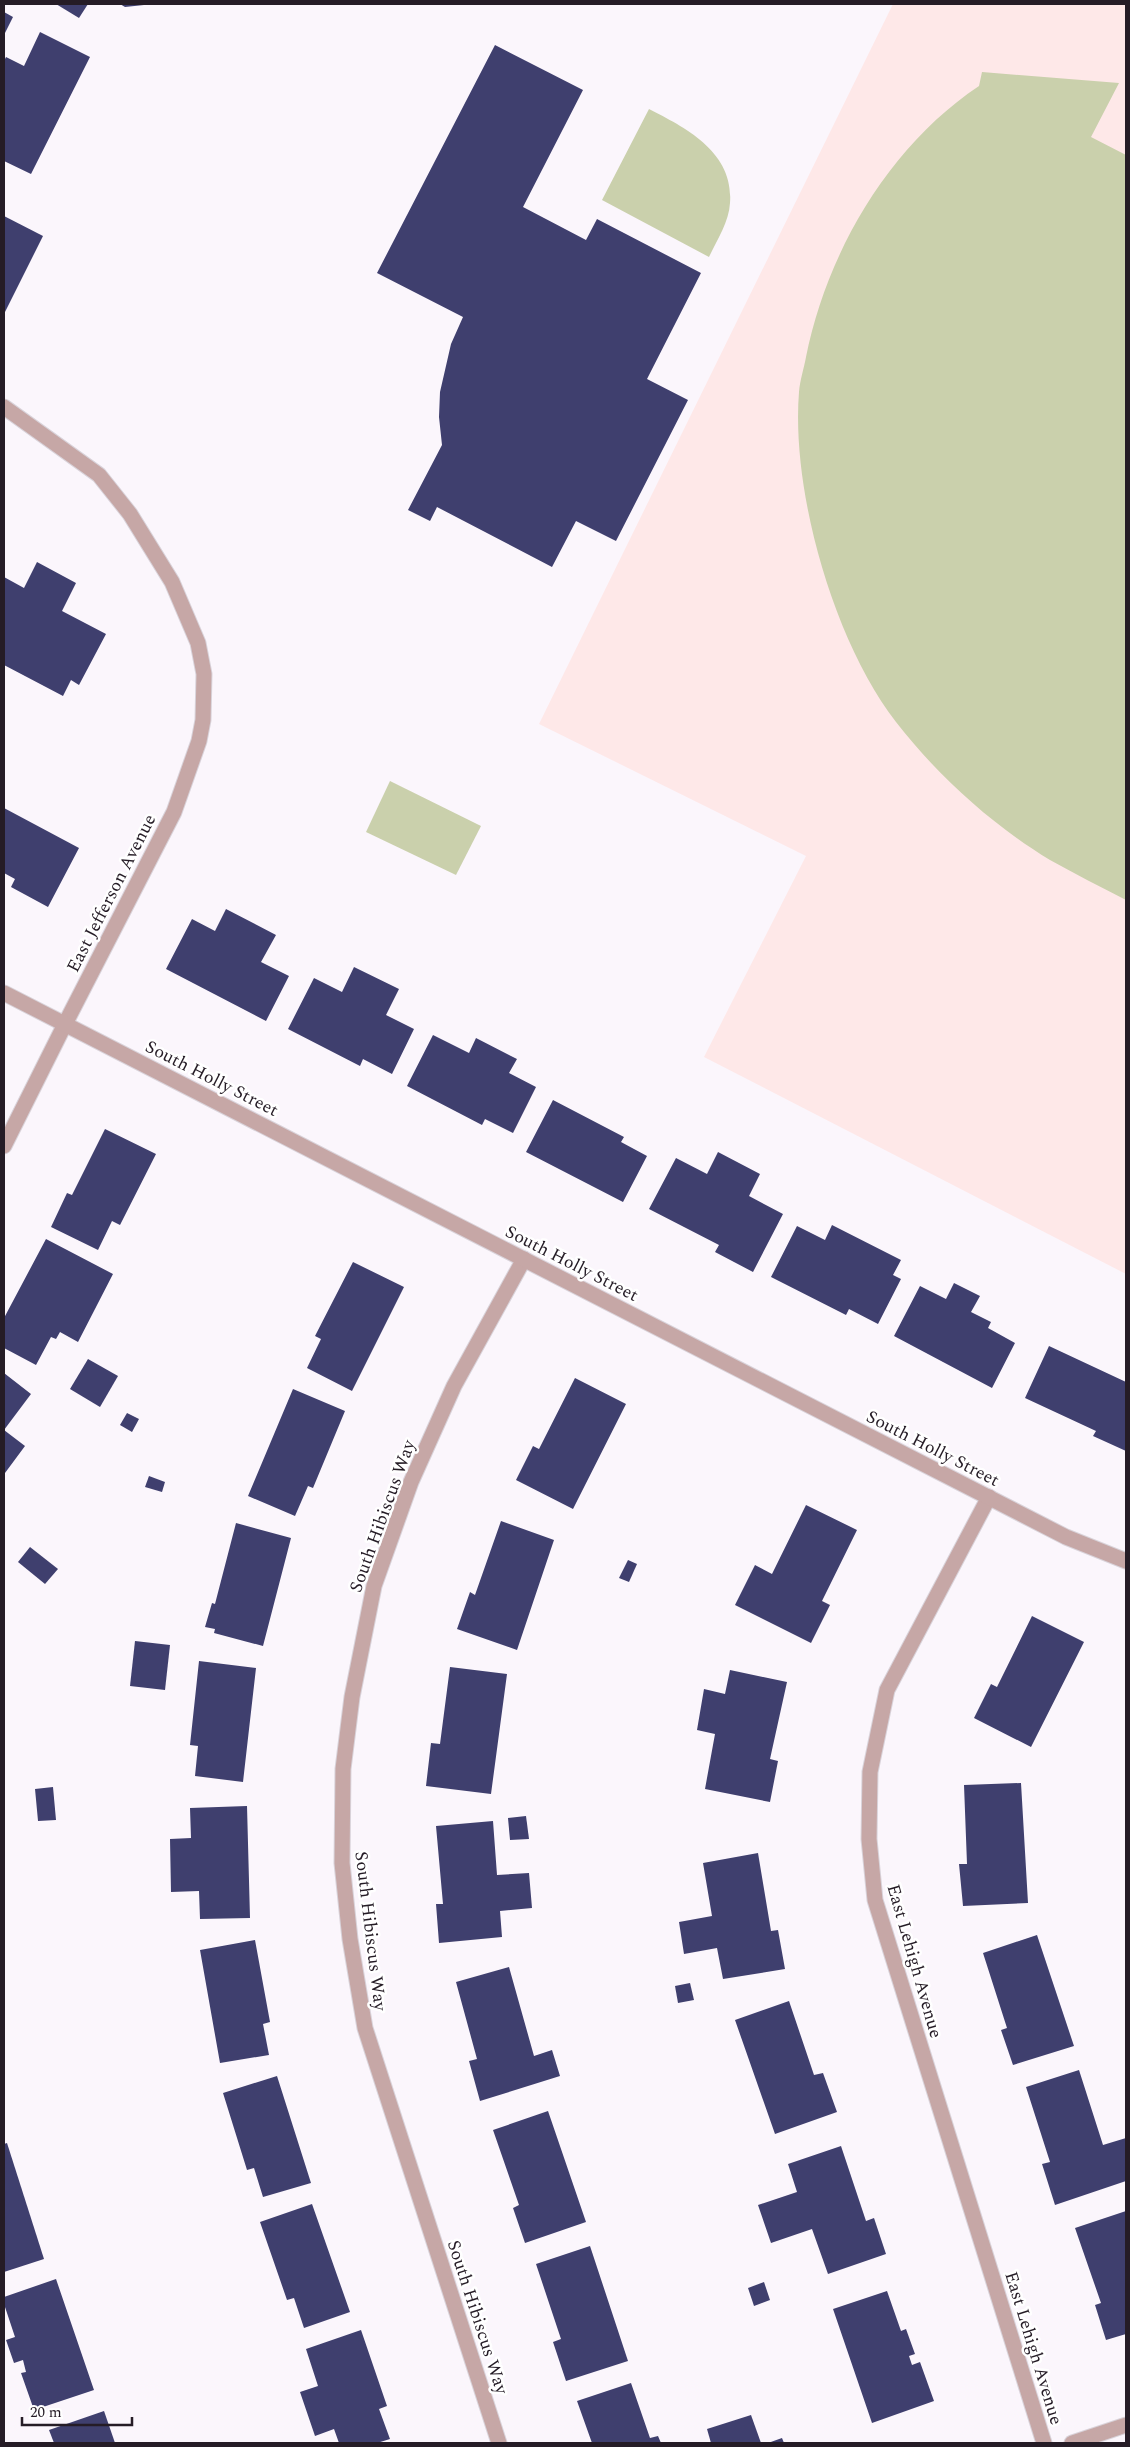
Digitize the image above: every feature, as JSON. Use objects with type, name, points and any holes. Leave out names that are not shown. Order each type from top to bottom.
[{"type":"street","name":"East Jefferson Avenue","points":[[4,407],[99,475],[130,514],[172,582],[198,643],[204,674],[199,741],[174,812],[4,1146]]},
{"type":"street","name":"South Holly Street","points":[[4,993],[1066,1537],[1126,1562]]},
{"type":"street","name":"South Hibiscus Way","points":[[499,2443],[365,2028],[350,1939],[342,1863],[343,1769],[352,1697],[374,1586],[411,1482],[454,1386],[524,1259]]},
{"type":"street","name":"East Lehigh Avenue","points":[[989,1497],[888,1690],[870,1772],[869,1839],[875,1900],[1044,2443]]},
{"type":"street","points":[[1072,2443],[1126,2425]]},
{"type":"shaded area","points":[[893,4],[1126,4],[1126,1274],[704,1057],[806,856],[539,724]]},
{"type":"green space","points":[[982,72],[1119,83],[1091,137],[1126,155],[1126,900],[1050,860],[986,815],[929,761],[896,722],[874,689],[854,651],[836,609],[821,564],[802,474],[798,432],[799,392],[802,374],[816,318],[829,279],[846,241],[890,170],[917,139],[947,111],[979,86]]},
{"type":"green space","points":[[649,109],[678,125],[705,144],[724,169],[729,185],[729,210],[722,231],[709,257],[602,200]]},
{"type":"green space","points":[[390,781],[481,826],[456,875],[366,832]]},
{"type":"building","points":[[56,4],[88,4],[79,18]]},
{"type":"building","points":[[120,4],[144,4],[144,5],[125,7]]},
{"type":"building","points":[[4,12],[13,17],[4,35]]},
{"type":"building","points":[[40,32],[90,57],[31,174],[4,161],[4,61],[6,57],[24,66]]},
{"type":"building","points":[[495,45],[583,90],[523,207],[586,240],[597,219],[701,273],[647,379],[688,400],[616,541],[576,521],[552,567],[437,507],[430,521],[408,510],[442,445],[439,417],[440,392],[451,344],[463,317],[377,273]]},
{"type":"building","points":[[4,216],[43,236],[4,314]]},
{"type":"building","points":[[37,562],[76,583],[62,611],[106,634],[79,685],[71,680],[63,696],[4,665],[4,577],[24,588]]},
{"type":"building","points":[[4,808],[79,848],[48,907],[11,887],[15,879],[4,873]]},
{"type":"building","points":[[226,909],[276,935],[261,962],[289,976],[266,1021],[166,969],[192,919],[215,931]]},
{"type":"building","points":[[354,967],[399,989],[386,1015],[414,1029],[392,1074],[363,1059],[360,1066],[288,1029],[314,978],[342,992]]},
{"type":"building","points":[[433,1035],[469,1053],[476,1038],[517,1059],[509,1073],[536,1087],[513,1133],[485,1119],[482,1125],[407,1086]]},
{"type":"building","points":[[553,1100],[624,1137],[621,1142],[647,1156],[623,1202],[526,1152]]},
{"type":"building","points":[[105,1129],[156,1154],[120,1225],[112,1221],[98,1250],[51,1227],[67,1193],[72,1195]]},
{"type":"building","points":[[718,1152],[760,1174],[749,1196],[783,1214],[753,1272],[715,1252],[719,1245],[649,1209],[676,1158],[707,1174]]},
{"type":"building","points":[[832,1225],[901,1260],[893,1275],[901,1279],[878,1324],[849,1309],[846,1315],[771,1277],[797,1226],[825,1240]]},
{"type":"building","points":[[46,1239],[113,1274],[78,1342],[60,1332],[56,1339],[51,1337],[36,1365],[4,1348],[4,1318]]},
{"type":"building","points":[[353,1262],[404,1287],[352,1391],[307,1368],[321,1339],[315,1336]]},
{"type":"building","points":[[954,1283],[980,1296],[971,1312],[991,1322],[988,1328],[1015,1343],[992,1388],[894,1336],[920,1286],[946,1299]]},
{"type":"building","points":[[1049,1346],[1126,1382],[1126,1451],[1093,1436],[1096,1431],[1025,1398]]},
{"type":"building","points":[[88,1359],[118,1376],[100,1407],[70,1389]]},
{"type":"building","points":[[4,1373],[31,1394],[4,1430]]},
{"type":"building","points":[[575,1378],[626,1404],[573,1509],[516,1480],[533,1446],[539,1449]]},
{"type":"building","points":[[293,1389],[345,1411],[313,1488],[308,1486],[295,1516],[248,1496]]},
{"type":"building","points":[[127,1413],[139,1419],[132,1432],[120,1425]]},
{"type":"building","points":[[4,1430],[25,1446],[5,1473],[4,1472]]},
{"type":"building","points":[[149,1476],[165,1482],[162,1492],[145,1487]]},
{"type":"building","points":[[806,1505],[857,1530],[822,1601],[830,1605],[811,1643],[735,1605],[755,1565],[772,1574]]},
{"type":"building","points":[[501,1521],[554,1540],[517,1650],[457,1629],[470,1592],[475,1595]]},
{"type":"building","points":[[236,1523],[291,1538],[263,1646],[214,1633],[215,1629],[205,1627],[212,1603],[215,1604]]},
{"type":"building","points":[[30,1547],[58,1569],[45,1584],[18,1562]]},
{"type":"building","points":[[628,1560],[637,1564],[629,1582],[619,1578]]},
{"type":"building","points":[[1032,1616],[1084,1642],[1031,1747],[974,1718],[991,1684],[997,1687]]},
{"type":"building","points":[[135,1641],[170,1645],[165,1690],[130,1686]]},
{"type":"building","points":[[199,1661],[256,1668],[243,1782],[195,1776],[198,1746],[190,1745]]},
{"type":"building","points":[[450,1667],[507,1674],[491,1794],[426,1786],[431,1743],[440,1744]]},
{"type":"building","points":[[730,1670],[787,1682],[770,1759],[778,1761],[770,1802],[705,1789],[715,1734],[697,1730],[704,1689],[725,1694]]},
{"type":"building","points":[[1021,1783],[1028,1903],[963,1906],[959,1864],[967,1864],[964,1785]]},
{"type":"building","points":[[53,1787],[56,1820],[38,1821],[35,1789]]},
{"type":"building","points":[[247,1806],[250,1918],[200,1919],[199,1891],[171,1892],[170,1839],[191,1838],[190,1808]]},
{"type":"building","points":[[526,1816],[529,1839],[510,1840],[508,1818]]},
{"type":"building","points":[[493,1821],[497,1875],[529,1873],[532,1908],[500,1911],[502,1937],[439,1943],[436,1904],[443,1904],[436,1826]]},
{"type":"building","points":[[758,1853],[771,1931],[778,1930],[785,1969],[723,1979],[717,1948],[684,1954],[679,1922],[712,1916],[703,1863]]},
{"type":"building","points":[[1037,1935],[1074,2046],[1013,2065],[1001,2030],[1007,2028],[983,1953]]},
{"type":"building","points":[[255,1940],[270,2022],[263,2024],[269,2055],[220,2063],[200,1950]]},
{"type":"building","points":[[509,1967],[534,2056],[552,2050],[560,2076],[480,2101],[469,2061],[477,2059],[456,1982]]},
{"type":"building","points":[[690,1983],[694,2000],[678,2003],[675,1986]]},
{"type":"building","points":[[789,2001],[814,2075],[823,2073],[837,2112],[775,2134],[735,2020]]},
{"type":"building","points":[[1079,2070],[1103,2145],[1126,2138],[1126,2181],[1055,2205],[1042,2164],[1050,2162],[1026,2087]]},
{"type":"building","points":[[277,2076],[311,2183],[263,2197],[254,2168],[247,2170],[223,2093]]},
{"type":"building","points":[[548,2111],[586,2222],[525,2243],[513,2208],[519,2205],[493,2130]]},
{"type":"building","points":[[7,2143],[44,2259],[4,2272],[4,2144]]},
{"type":"building","points":[[841,2146],[866,2221],[874,2218],[886,2254],[828,2274],[812,2229],[771,2243],[758,2205],[797,2192],[788,2164]]},
{"type":"building","points":[[312,2204],[350,2312],[304,2328],[294,2298],[287,2300],[260,2222]]},
{"type":"building","points":[[1126,2211],[1126,2334],[1106,2340],[1095,2305],[1101,2303],[1075,2228]]},
{"type":"building","points":[[590,2246],[628,2361],[566,2381],[553,2342],[561,2339],[536,2264]]},
{"type":"building","points":[[56,2279],[94,2390],[34,2410],[21,2373],[26,2372],[23,2360],[14,2363],[6,2340],[15,2337],[4,2304],[4,2297]]},
{"type":"building","points":[[764,2282],[770,2300],[754,2306],[748,2288]]},
{"type":"building","points":[[887,2291],[901,2331],[906,2329],[915,2354],[909,2356],[912,2365],[920,2362],[934,2401],[872,2423],[833,2309]]},
{"type":"building","points":[[361,2330],[387,2406],[379,2409],[390,2439],[377,2443],[339,2443],[334,2429],[315,2436],[300,2392],[318,2386],[306,2349]]},
{"type":"building","points":[[631,2383],[650,2438],[658,2436],[661,2443],[592,2443],[577,2401]]},
{"type":"building","points":[[104,2411],[115,2443],[54,2443],[49,2430]]},
{"type":"building","points":[[751,2415],[761,2443],[711,2443],[707,2429]]},
{"type":"building","points":[[782,2438],[784,2443],[768,2443]]}]
